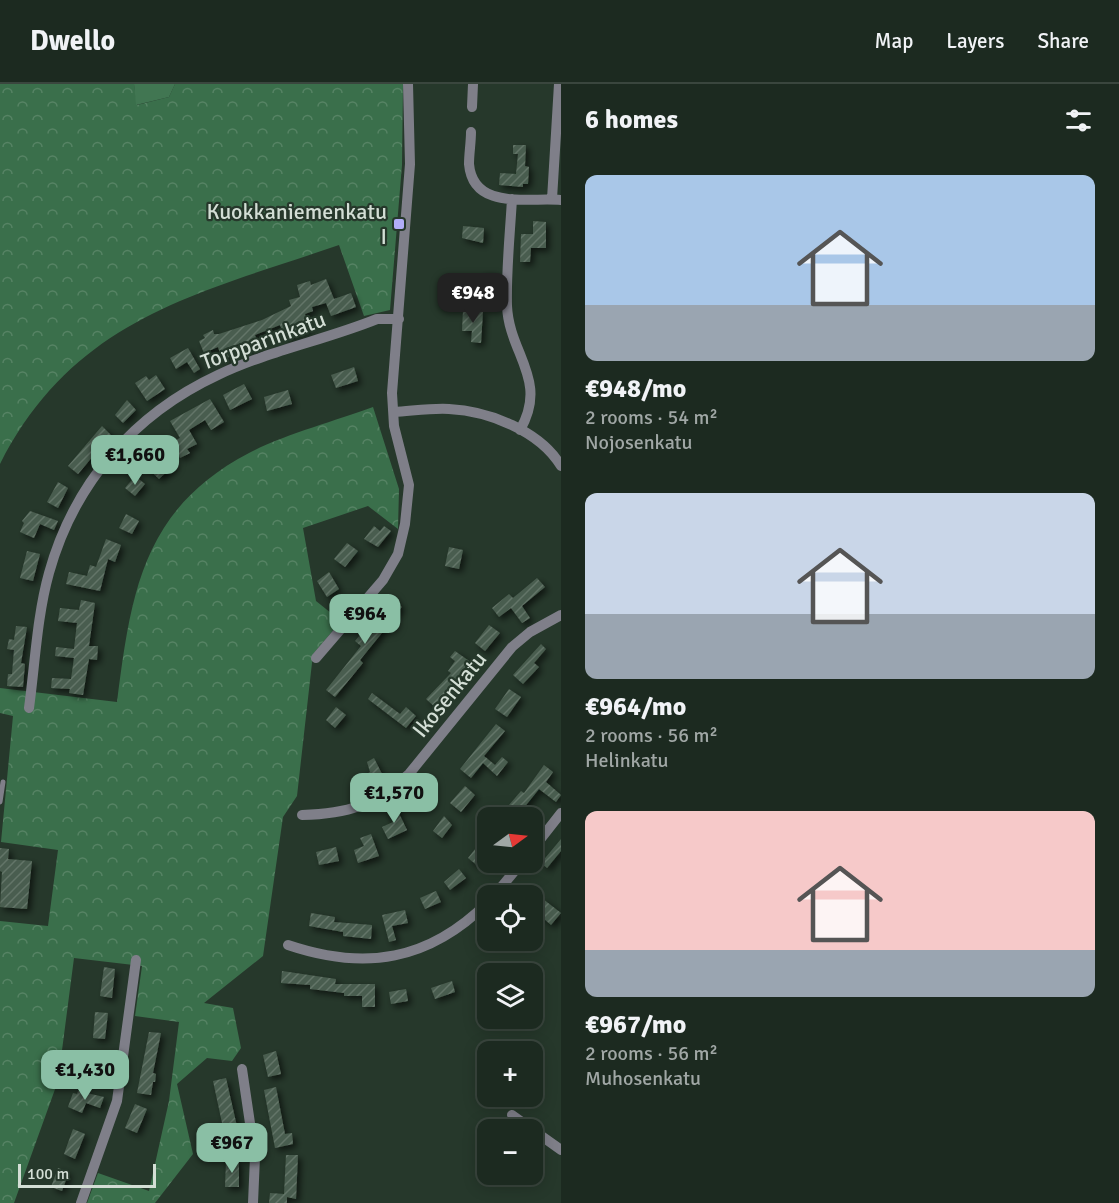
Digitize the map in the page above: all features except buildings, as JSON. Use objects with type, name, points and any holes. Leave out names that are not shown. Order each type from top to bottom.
[{"type":"street","points":[[316,658],[383,580],[398,554],[405,524],[409,485],[394,426],[393,393],[410,164],[408,84]]},
{"type":"street","points":[[472,107],[473,84]]},
{"type":"street","points":[[471,132],[469,165],[475,182],[484,193],[495,198],[557,199],[559,84]]},
{"type":"street","points":[[512,199],[509,320],[531,382],[532,396],[528,416],[520,430]]},
{"type":"street","name":"Torpparinkatu","points":[[29,708],[43,603],[56,550],[77,501],[123,440],[169,402],[218,374],[377,319],[399,319]]},
{"type":"street","points":[[394,412],[432,408],[467,410],[520,430],[558,452],[561,466]]},
{"type":"street","name":"Ikosenkatu","points":[[302,815],[334,815],[354,810],[391,790],[410,774],[512,647],[530,632],[561,615]]},
{"type":"street","points":[[543,836],[561,813]]},
{"type":"street","points":[[503,885],[513,873]]},
{"type":"street","points":[[288,945],[321,956],[349,959],[383,957],[417,950],[449,935],[477,911]]},
{"type":"street","points":[[81,1203],[117,1101],[136,960]]},
{"type":"street","points":[[242,1069],[255,1157],[252,1203]]},
{"type":"street","points":[[512,1115],[561,1150]]},
{"type":"lane","points":[[0,802],[3,782]]},
{"type":"green space","points":[[0,84],[134,84],[137,105],[169,97],[175,84],[403,84],[402,165],[390,310],[364,316],[339,245],[189,297],[144,318],[102,343],[64,375],[30,415],[0,464]]},
{"type":"green space","points":[[373,407],[399,489],[398,529],[368,506],[303,528],[316,601],[341,621],[313,654],[297,796],[283,817],[263,956],[204,1003],[233,1008],[241,1048],[232,1061],[207,1058],[177,1084],[193,1154],[155,1203],[87,1203],[98,1173],[149,1191],[169,1101],[179,1022],[135,1016],[142,966],[74,958],[58,1081],[14,1203],[0,1203],[0,921],[48,926],[58,850],[1,842],[13,716],[0,713],[0,688],[117,702],[128,625],[148,558],[164,528],[185,500],[213,475],[263,446]]},
{"type":"shaded area","points":[[134,84],[175,84],[169,97],[136,105]]},
{"type":"place","name":"Kuokkaniemenkatu I","points":[[399,224]]}]
